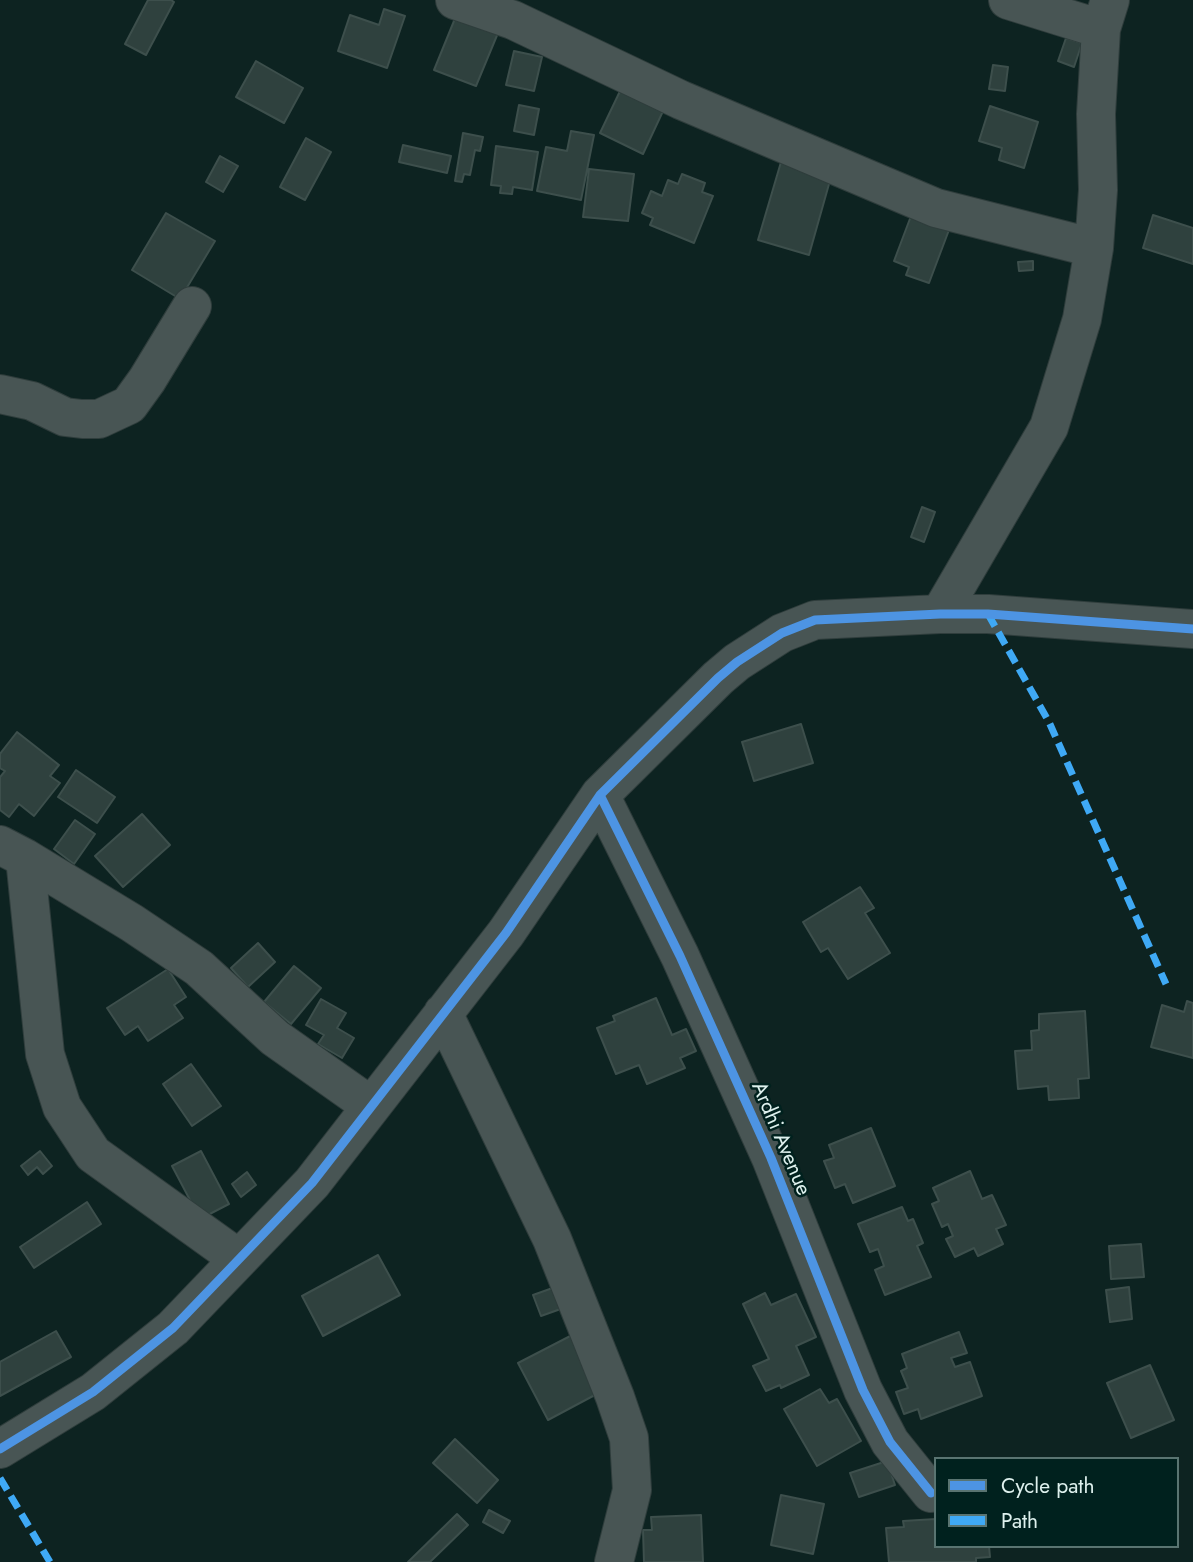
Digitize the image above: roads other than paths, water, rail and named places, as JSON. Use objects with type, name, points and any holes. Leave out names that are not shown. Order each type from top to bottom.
[{"type":"street","points":[[455,0],[513,20],[681,100],[936,208],[1094,248]]},
{"type":"street","points":[[940,614],[1049,427],[1082,319],[1094,248],[1098,190],[1096,114],[1106,14],[1008,0]]},
{"type":"street","points":[[0,394],[32,401],[65,417],[99,419],[129,405],[192,306]]},
{"type":"street","points":[[0,1449],[103,1384],[173,1328],[312,1183],[506,933],[600,795],[737,662],[782,634],[815,620],[988,614],[1193,629]]},
{"type":"street","name":"Ardhi Avenue","points":[[600,795],[680,956],[771,1158],[863,1390],[890,1442],[931,1493]]},
{"type":"street","points":[[12,852],[132,923],[199,968],[275,1038],[371,1106]]},
{"type":"street","points":[[12,852],[45,1054],[62,1107],[93,1154],[239,1259]]},
{"type":"street","points":[[443,1013],[552,1240],[629,1438],[632,1490],[614,1562]]}]
